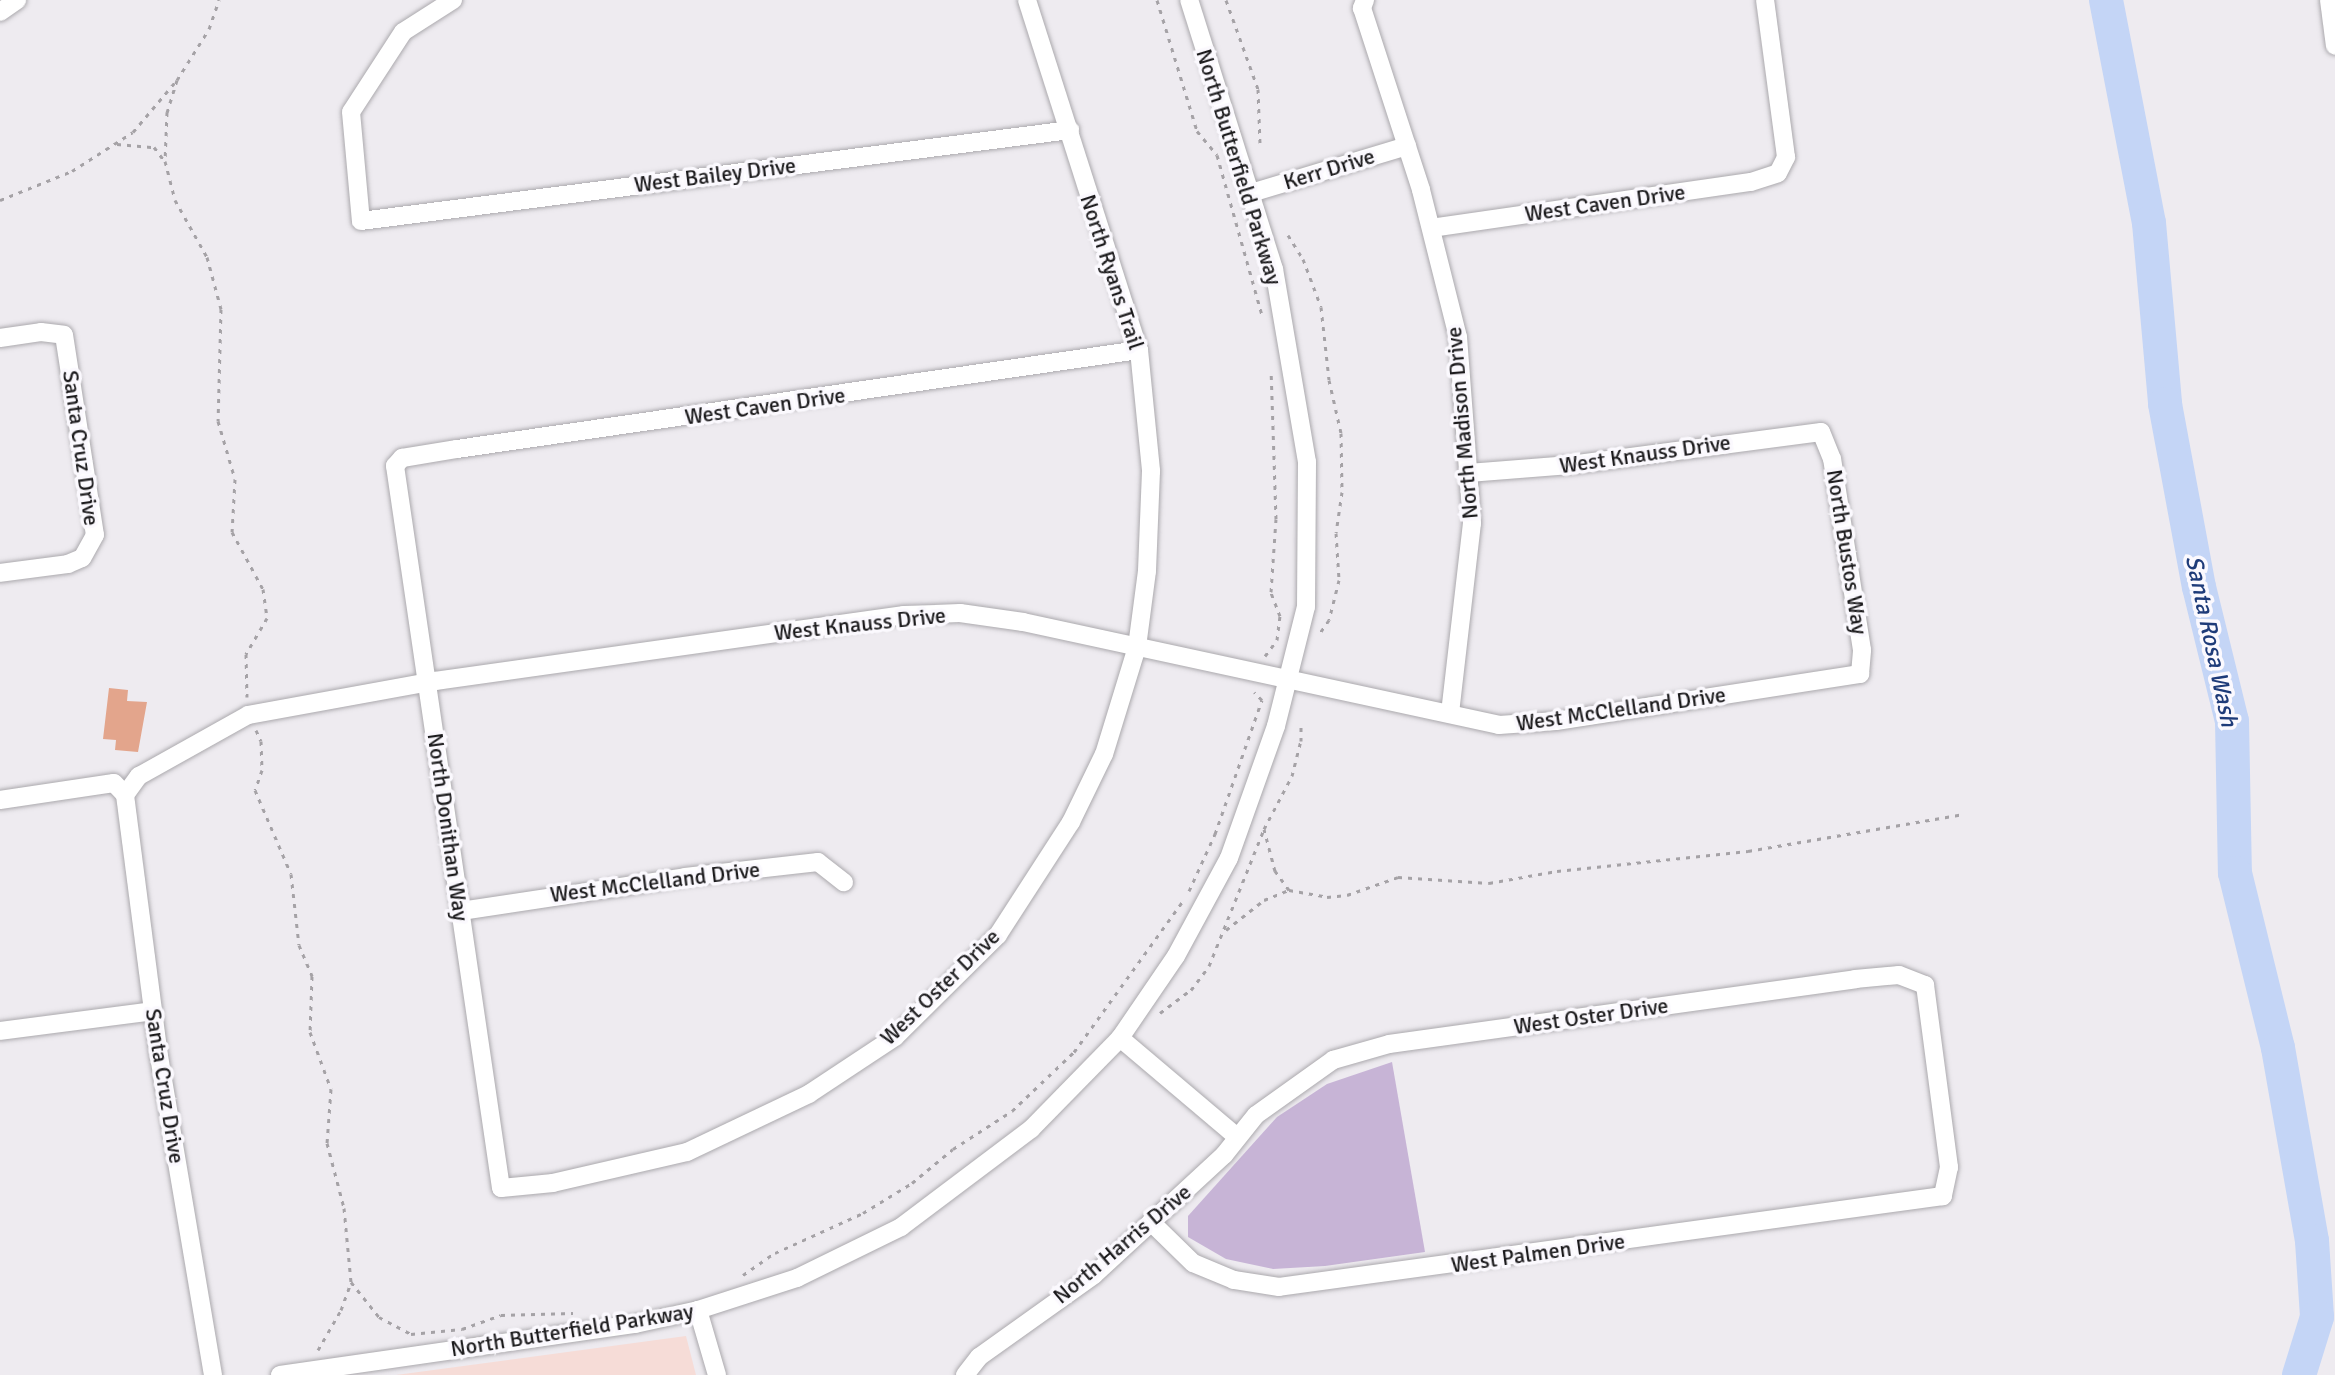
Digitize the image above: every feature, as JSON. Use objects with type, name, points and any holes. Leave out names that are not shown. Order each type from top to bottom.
[{"type":"street","points":[[0,12],[17,0]]},
{"type":"street","name":"West Bailey Drive","points":[[453,0],[403,32],[351,112],[361,221],[1070,130]]},
{"type":"street","name":"North Ryans Trail","points":[[1027,0],[1139,350],[1151,471],[1147,571],[1137,647]]},
{"type":"street","name":"North Butterfield Parkway","points":[[280,1375],[635,1324],[698,1310],[797,1278],[901,1227],[1031,1129],[1120,1038],[1176,956],[1229,858],[1290,682],[1306,607],[1307,462],[1274,269],[1189,0]]},
{"type":"street","name":"North Madison Drive","points":[[1365,0],[1362,8],[1431,228],[1458,337],[1472,523],[1450,714]]},
{"type":"street","name":"West Caven Drive","points":[[1431,228],[1751,182],[1778,173],[1786,157],[1765,0]]},
{"type":"street","points":[[2329,0],[2335,46]]},
{"type":"street","name":"Kerr Drive","points":[[1251,193],[1407,146]]},
{"type":"street","name":"Santa Cruz Drive","points":[[0,338],[41,332],[64,335],[95,535],[82,558],[68,564],[0,573]]},
{"type":"street","name":"West Caven Drive","points":[[395,466],[402,458],[457,449],[1139,350]]},
{"type":"street","name":"West Knauss Drive","points":[[1468,473],[1570,465],[1821,432]]},
{"type":"street","name":"North Bustos Way","points":[[1821,432],[1832,459],[1862,650],[1860,674]]},
{"type":"street","name":"North Donithan Way","points":[[395,466],[501,1188]]},
{"type":"street","name":"West Knauss Drive","points":[[125,795],[139,776],[248,715],[427,682],[904,615],[960,613],[1023,622],[1290,682]]},
{"type":"street","name":"West Oster Drive","points":[[501,1188],[553,1183],[687,1152],[809,1094],[895,1037],[998,935],[1071,822],[1104,754],[1137,647]]},
{"type":"street","name":"West McClelland Drive","points":[[1290,682],[1499,725],[1556,721],[1860,674]]},
{"type":"street","points":[[0,800],[114,783],[125,795]]},
{"type":"street","name":"Santa Cruz Drive","points":[[125,795],[153,1011],[213,1375]]},
{"type":"street","name":"West McClelland Drive","points":[[461,911],[685,877],[818,862],[844,882]]},
{"type":"street","name":"West Oster Drive","points":[[1237,1137],[1256,1115],[1333,1060],[1389,1044],[1899,975],[1925,985],[1949,1167],[1943,1196]]},
{"type":"street","points":[[0,1031],[153,1011]]},
{"type":"street","points":[[1120,1038],[1237,1137]]},
{"type":"street","name":"North Harris Drive","points":[[965,1375],[979,1357],[1094,1275],[1224,1155],[1237,1137]]},
{"type":"street","name":"West Palmen Drive","points":[[1151,1222],[1193,1263],[1234,1280],[1279,1287],[1943,1196]]},
{"type":"street","points":[[698,1310],[717,1375]]},
{"type":"path","points":[[0,200],[72,171],[133,132],[168,92],[209,29],[219,0]]},
{"type":"path","points":[[1157,0],[1197,131],[1217,155],[1265,328]]},
{"type":"path","points":[[1226,0],[1258,89],[1260,143]]},
{"type":"path","points":[[117,144],[154,147],[165,161]]},
{"type":"path","points":[[1288,235],[1303,259],[1321,307],[1329,380],[1341,433],[1342,492],[1336,533],[1339,580],[1329,620],[1320,633]]},
{"type":"path","points":[[1254,691],[1248,672],[1277,640],[1280,616],[1271,592],[1276,519],[1271,369]]},
{"type":"path","points":[[1160,1013],[1200,979],[1223,932],[1264,829],[1292,776],[1301,741],[1301,723]]},
{"type":"path","points":[[1223,932],[1264,900],[1289,890],[1327,897],[1347,895],[1398,877],[1489,883],[1557,871],[1748,851],[1964,814]]},
{"type":"path","points":[[1264,829],[1275,871],[1289,890]]},
{"type":"path","points":[[301,1372],[341,1310],[351,1282]]},
{"type":"shaded area","points":[[1392,1062],[1425,1252],[1325,1266],[1273,1269],[1226,1259],[1188,1237],[1188,1216],[1277,1117],[1327,1084]]},
{"type":"shaded area","points":[[686,1336],[696,1375],[396,1375]]},
{"type":"building","points":[[109,688],[128,690],[127,701],[147,702],[138,752],[115,750],[116,740],[103,739]]},
{"type":"waterway","name":"Santa Rosa Wash","points":[[2106,0],[2149,223],[2165,404],[2199,587],[2232,721],[2235,873],[2278,1048],[2312,1241],[2317,1317],[2299,1375]]}]
